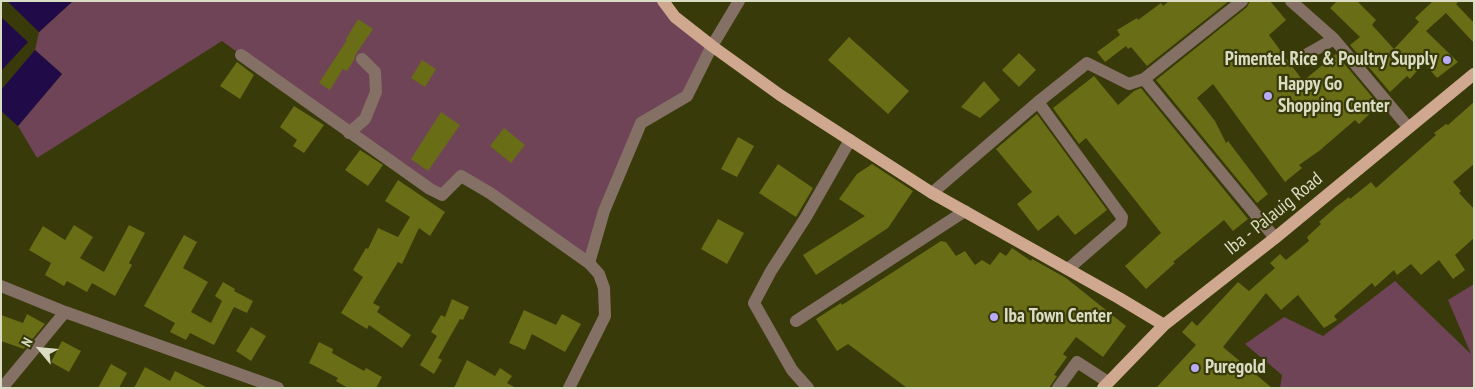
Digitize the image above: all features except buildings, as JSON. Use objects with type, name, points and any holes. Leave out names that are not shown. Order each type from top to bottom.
[{"type":"main road","points":[[663,1],[675,17],[780,95],[932,193],[1164,325]]},
{"type":"main road","name":"Iba - Palauig Road","points":[[1106,385],[1164,325],[1275,238],[1474,74]]},
{"type":"street","points":[[589,263],[604,210],[641,123],[687,96],[712,46],[739,1]]},
{"type":"street","points":[[932,193],[1038,102],[1087,64],[1129,84],[1144,79],[1242,1]]},
{"type":"street","points":[[1291,1],[1334,39],[1408,127]]},
{"type":"street","points":[[1304,56],[1334,39]]},
{"type":"street","points":[[240,55],[442,196],[461,176],[490,193],[589,263],[599,274],[604,288],[605,316],[569,388]]},
{"type":"street","points":[[350,133],[365,119],[376,92],[375,72],[362,59]]},
{"type":"street","points":[[1144,79],[1275,238]]},
{"type":"street","points":[[1038,102],[1122,216],[1121,223],[1068,269]]},
{"type":"street","points":[[808,388],[792,370],[754,303],[770,271],[806,217],[850,140]]},
{"type":"street","points":[[796,321],[965,211]]},
{"type":"street","points":[[1,286],[65,312],[278,388]]},
{"type":"street","points":[[2,388],[65,312]]},
{"type":"street","points":[[1058,388],[1077,362],[1106,385]]},
{"type":"shaded area","points":[[7,1],[73,1],[39,32]]},
{"type":"shaded area","points":[[73,1],[663,1],[712,46],[687,96],[641,123],[589,263],[461,176],[442,195],[349,133],[222,41],[37,158],[18,126],[62,74],[35,50],[39,32]]},
{"type":"shaded area","points":[[1,17],[28,42],[1,71]]},
{"type":"shaded area","points":[[35,50],[62,74],[18,126],[1,111],[1,90]]},
{"type":"shaded area","points":[[1395,281],[1471,354],[1448,300],[1474,284],[1474,388],[1280,388],[1282,375],[1245,344],[1284,317],[1323,336]]},
{"type":"place","name":"Pimentel Rice & Poultry Supply","points":[[1447,60]]},
{"type":"place","name":"Happy Go Shopping Center","points":[[1268,96]]},
{"type":"place","name":"Iba Town Center","points":[[994,317]]},
{"type":"place","name":"Puregold","points":[[1195,368]]}]
